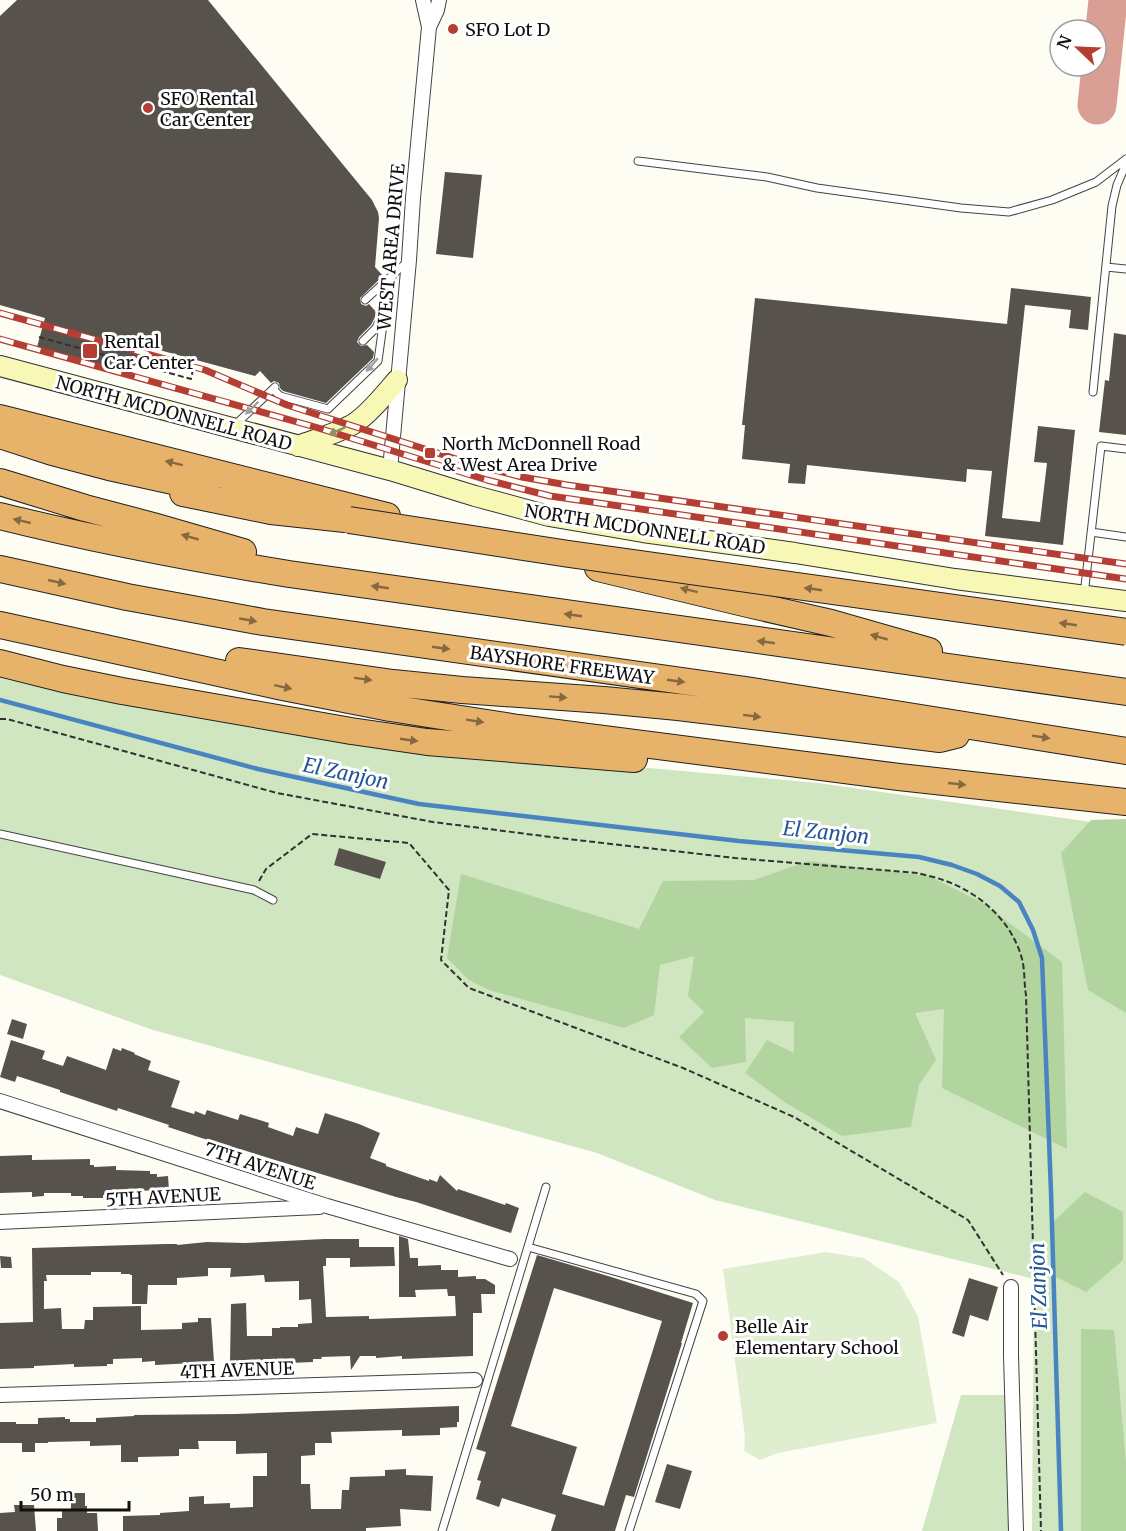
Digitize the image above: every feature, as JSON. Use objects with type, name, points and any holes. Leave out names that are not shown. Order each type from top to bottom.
[{"type":"highway","points":[[0,418],[741,603],[831,623],[1016,676]]},
{"type":"highway","points":[[0,435],[51,457]]},
{"type":"highway","points":[[0,448],[109,467],[349,520],[592,558],[1126,632]]},
{"type":"highway","points":[[0,482],[347,583]]},
{"type":"highway","points":[[0,516],[183,556],[347,583],[1126,692]]},
{"type":"highway","name":"BAYSHORE FREEWAY","points":[[0,569],[149,602],[263,622],[746,690],[1126,751]]},
{"type":"highway","points":[[0,610],[225,659],[393,683],[657,705],[940,739],[983,728]]},
{"type":"highway","points":[[0,625],[390,708],[530,729],[898,777],[1126,802]]},
{"type":"highway","points":[[0,648],[351,731]]},
{"type":"highway","points":[[0,663],[122,692],[427,742],[898,777]]},
{"type":"street","name":"WEST AREA DRIVE","points":[[423,0],[429,27]]},
{"type":"street","name":"WEST AREA DRIVE","points":[[390,470],[410,260],[412,198],[429,27],[439,0]]},
{"type":"street","name":"NORTH MCDONNELL ROAD","points":[[0,366],[390,470],[549,516],[956,579],[1126,601]]},
{"type":"street","points":[[298,446],[355,423],[398,380]]},
{"type":"street","name":"7TH AVENUE","points":[[0,1101],[327,1206],[510,1259]]},
{"type":"street","name":"5TH AVENUE","points":[[0,1222],[327,1206]]},
{"type":"street","points":[[1011,1287],[1016,1531]]},
{"type":"street","name":"4TH AVENUE","points":[[0,1395],[475,1380]]},
{"type":"lane","points":[[638,161],[767,177],[828,190],[961,208],[1009,212],[1052,200],[1096,182],[1126,159]]},
{"type":"lane","points":[[1093,392],[1112,206],[1126,164]]},
{"type":"lane","points":[[364,300],[410,260]]},
{"type":"lane","points":[[1106,267],[1126,269]]},
{"type":"lane","points":[[232,428],[274,388],[280,396],[328,409],[378,361],[393,273]]},
{"type":"lane","points":[[363,341],[376,328],[385,310]]},
{"type":"lane","points":[[1083,595],[1101,446],[1126,449]]},
{"type":"lane","points":[[1091,532],[1126,537]]},
{"type":"lane","points":[[0,834],[254,890],[273,900]]},
{"type":"lane","points":[[442,1531],[546,1187]]},
{"type":"lane","points":[[528,1247],[696,1294],[703,1301],[629,1531]]},
{"type":"path","points":[[39,337],[191,379],[195,360]]},
{"type":"path","points":[[0,719],[7,719],[277,793],[433,822],[724,856],[916,873],[944,880],[986,902],[1005,924],[1016,944],[1022,959],[1025,986],[1041,1531]]},
{"type":"path","points":[[254,890],[266,869],[312,834],[409,843],[449,890],[441,960],[470,988],[683,1068],[794,1117],[968,1220],[1011,1287]]},
{"type":"green space","points":[[0,655],[435,749],[818,783],[1126,827],[1126,1531],[1032,1531],[1034,1279],[715,1200],[597,1153],[150,1029],[0,975]]},
{"type":"green space","points":[[1126,819],[1126,1013],[1088,990],[1061,853],[1091,820]]},
{"type":"green space","points":[[808,861],[929,876],[981,902],[1062,962],[1067,1149],[942,1088],[944,1009],[915,1013],[936,1060],[919,1085],[911,1127],[842,1136],[786,1103],[745,1073],[767,1040],[794,1053],[794,1022],[745,1018],[746,1062],[712,1068],[679,1037],[704,1012],[688,996],[694,956],[660,965],[654,1015],[624,1028],[489,990],[469,980],[447,958],[461,874],[639,929],[663,881],[754,880]]},
{"type":"green space","points":[[1085,1192],[1123,1212],[1123,1260],[1086,1292],[1054,1276],[1054,1221]]},
{"type":"green space","points":[[826,1252],[864,1258],[899,1282],[918,1316],[937,1423],[778,1453],[760,1460],[744,1451],[745,1437],[723,1269]]},
{"type":"green space","points":[[1081,1329],[1114,1330],[1126,1462],[1126,1531],[1081,1531]]},
{"type":"green space","points":[[961,1395],[1005,1395],[1010,1531],[922,1531]]},
{"type":"building","name":"SFO Rental Car Center","points":[[17,0],[208,0],[372,200],[379,218],[375,267],[383,276],[360,298],[361,304],[366,306],[369,304],[377,313],[371,325],[357,342],[361,346],[367,345],[374,352],[373,358],[326,403],[283,391],[279,383],[274,381],[271,383],[260,371],[255,376],[141,345],[132,374],[37,347],[45,318],[0,305],[0,16]]},
{"type":"building","points":[[445,172],[482,175],[473,258],[436,254]]},
{"type":"building","points":[[1011,288],[1091,297],[1088,330],[1069,328],[1071,310],[1025,305],[1002,518],[1040,522],[1047,463],[1034,462],[1038,426],[1075,430],[1063,545],[985,536],[992,471],[967,469],[966,482],[807,465],[805,484],[788,483],[790,464],[742,459],[745,425],[742,425],[755,298],[1007,324]]},
{"type":"building","points":[[1114,333],[1126,335],[1126,435],[1099,432],[1105,380],[1109,381]]},
{"type":"building","points":[[339,848],[386,862],[380,879],[334,865]]},
{"type":"building","points":[[12,1019],[27,1024],[23,1039],[7,1034]]},
{"type":"building","points":[[11,1040],[45,1051],[42,1059],[63,1066],[67,1056],[106,1070],[113,1048],[121,1051],[122,1048],[135,1053],[151,1061],[148,1070],[180,1081],[171,1107],[194,1114],[195,1111],[205,1115],[207,1110],[238,1120],[240,1114],[269,1123],[268,1127],[293,1136],[296,1127],[318,1134],[325,1113],[359,1124],[380,1133],[370,1158],[429,1181],[429,1179],[437,1182],[440,1175],[457,1191],[458,1189],[519,1208],[511,1233],[416,1202],[226,1146],[168,1127],[169,1125],[118,1108],[117,1111],[17,1076],[15,1082],[0,1077]]},
{"type":"building","points":[[32,1155],[32,1160],[90,1159],[90,1165],[94,1167],[116,1166],[116,1170],[150,1171],[150,1174],[157,1174],[157,1177],[168,1176],[169,1190],[131,1191],[131,1194],[103,1195],[103,1198],[83,1198],[83,1196],[71,1196],[71,1193],[44,1193],[44,1196],[32,1197],[32,1192],[0,1193],[0,1156]]},
{"type":"building","points":[[399,1236],[408,1239],[410,1258],[418,1258],[418,1266],[441,1265],[441,1270],[458,1270],[458,1277],[476,1276],[476,1279],[485,1279],[495,1285],[495,1294],[481,1294],[482,1313],[473,1313],[473,1356],[402,1359],[402,1356],[376,1358],[376,1356],[360,1356],[351,1370],[350,1356],[321,1357],[322,1359],[313,1359],[313,1362],[230,1362],[231,1304],[246,1303],[247,1336],[272,1336],[272,1328],[298,1327],[298,1324],[312,1323],[311,1299],[299,1300],[299,1281],[265,1282],[264,1275],[230,1277],[231,1268],[208,1268],[208,1276],[177,1278],[177,1285],[148,1285],[147,1304],[132,1304],[132,1275],[130,1274],[91,1272],[91,1275],[46,1275],[44,1309],[61,1308],[62,1329],[84,1329],[85,1320],[93,1320],[93,1307],[141,1306],[141,1330],[182,1329],[182,1323],[198,1322],[198,1318],[211,1318],[214,1362],[155,1365],[155,1361],[142,1362],[142,1358],[113,1359],[113,1364],[107,1364],[107,1366],[74,1367],[74,1364],[0,1369],[0,1323],[33,1322],[32,1248],[359,1239],[359,1247],[394,1247],[395,1266],[350,1267],[350,1258],[326,1258],[326,1266],[323,1266],[326,1317],[369,1316],[369,1319],[456,1316],[455,1296],[448,1296],[447,1289],[415,1290],[416,1297],[399,1297]]},
{"type":"building","points":[[537,1255],[693,1303],[634,1497],[626,1495],[615,1531],[551,1531],[556,1515],[502,1498],[499,1507],[476,1499],[481,1481],[477,1480],[486,1452],[476,1449]],"holes":[[[554,1288],[662,1321],[604,1506],[562,1494],[577,1447],[511,1426]]]},
{"type":"building","points":[[0,1256],[11,1257],[12,1268],[1,1268]]},
{"type":"building","points":[[969,1278],[998,1287],[988,1321],[970,1315],[964,1337],[952,1333]]},
{"type":"building","points":[[459,1406],[457,1427],[440,1428],[440,1435],[402,1436],[402,1430],[331,1432],[332,1443],[315,1443],[315,1455],[301,1456],[301,1484],[310,1484],[311,1509],[341,1509],[342,1490],[349,1490],[350,1477],[385,1476],[385,1470],[406,1469],[406,1475],[433,1476],[431,1511],[400,1509],[401,1526],[366,1528],[366,1531],[123,1531],[123,1516],[189,1511],[189,1497],[204,1496],[204,1504],[230,1503],[230,1508],[253,1507],[253,1476],[267,1476],[267,1453],[236,1454],[236,1441],[198,1441],[199,1449],[179,1449],[179,1456],[138,1457],[138,1462],[121,1462],[121,1445],[90,1446],[90,1441],[48,1442],[35,1443],[35,1452],[22,1452],[22,1443],[0,1443],[0,1422],[38,1424],[38,1418],[65,1417],[65,1419],[70,1419],[70,1422],[96,1422],[96,1418],[134,1415],[236,1414]]},
{"type":"building","points":[[667,1464],[692,1471],[680,1509],[655,1502]]},
{"type":"building","points":[[71,1493],[85,1493],[87,1513],[97,1513],[98,1531],[57,1531],[57,1518],[62,1518],[62,1510],[71,1510]]},
{"type":"building","points":[[14,1505],[34,1505],[36,1531],[0,1531],[0,1513],[15,1512]]},
{"type":"waterway","name":"El Zanjon","points":[[0,700],[258,769],[419,804],[739,841],[919,857],[952,865],[1000,886],[1019,902],[1033,930],[1042,958],[1061,1531]]},
{"type":"taxiway","points":[[1097,105],[1108,0]]},
{"type":"railway","points":[[0,313],[205,370],[287,405],[475,465],[522,477],[1126,564]]},
{"type":"railway","points":[[0,339],[315,427],[487,480],[550,496],[1126,579]]},
{"type":"place","name":"SFO Lot D","points":[[453,29]]},
{"type":"place","name":"SFO Rental Car Center","points":[[148,108]]},
{"type":"place","name":"Rental Car Center","points":[[90,351]]},
{"type":"place","name":"North McDonnell Road & West Area Drive","points":[[430,453]]},
{"type":"place","name":"Belle Air Elementary School","points":[[723,1336]]}]
